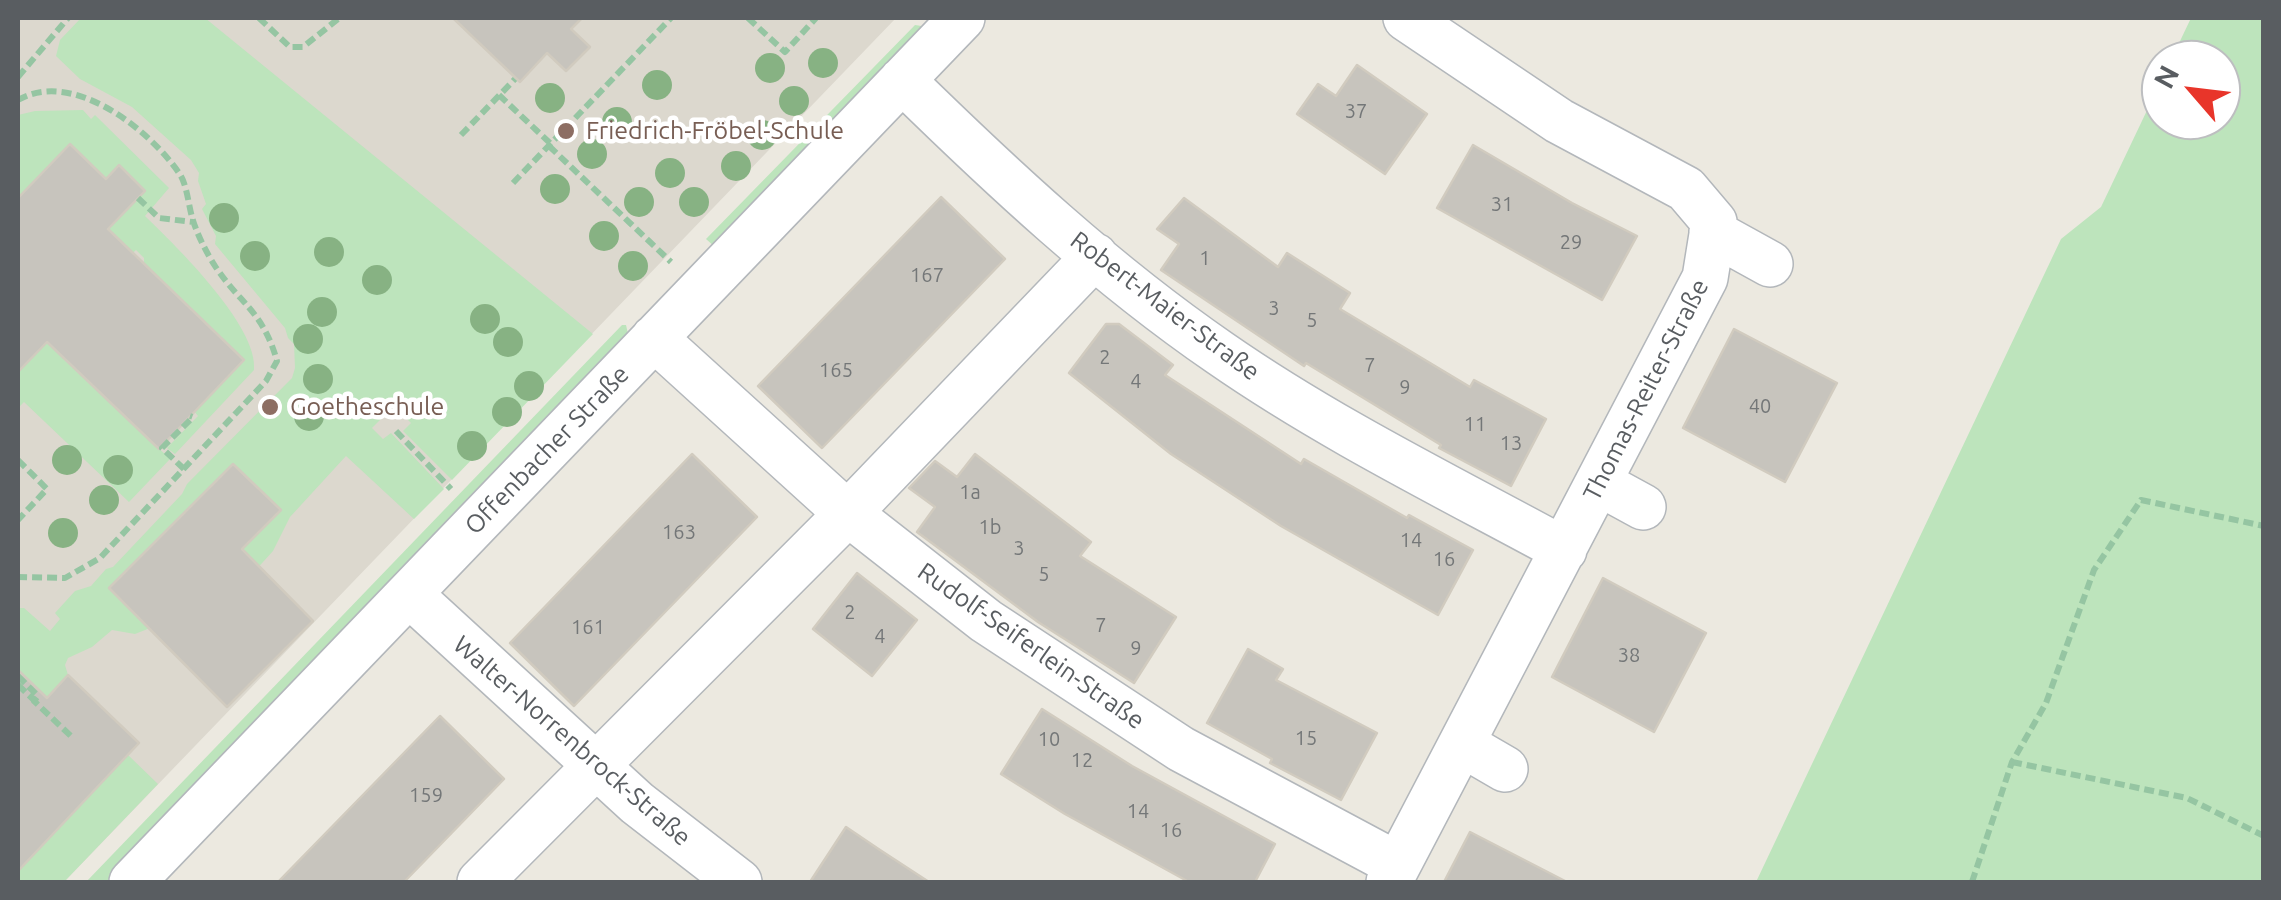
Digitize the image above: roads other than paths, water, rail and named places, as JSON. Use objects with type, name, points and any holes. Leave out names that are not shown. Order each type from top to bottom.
[{"type":"street","name":"Offenbacher Straße","points":[[142,879],[409,594],[962,18]]},
{"type":"street","points":[[1429,25],[1559,121],[1686,189],[1714,222],[1712,232],[1770,264]]},
{"type":"street","name":"Robert-Maier-Straße","points":[[902,80],[1049,218],[1220,353],[1380,451],[1564,550]]},
{"type":"street","name":"Thomas-Reiter-Straße","points":[[1394,874],[1705,278],[1712,232]]},
{"type":"street","points":[[480,882],[847,514],[1096,256]]},
{"type":"street","name":"Rudolf-Seiferlein-Straße","points":[[654,338],[847,514],[986,621],[1181,749],[1394,874]]},
{"type":"street","points":[[1599,483],[1643,507]]},
{"type":"street","name":"Walter-Norrenbrock-Straße","points":[[409,594],[637,803],[739,882]]},
{"type":"street","points":[[1462,744],[1506,768]]},
{"type":"place","name":"Friedrich-Fröbel-Schule","points":[[566,131]]},
{"type":"place","name":"Goetheschule","points":[[270,407]]}]
